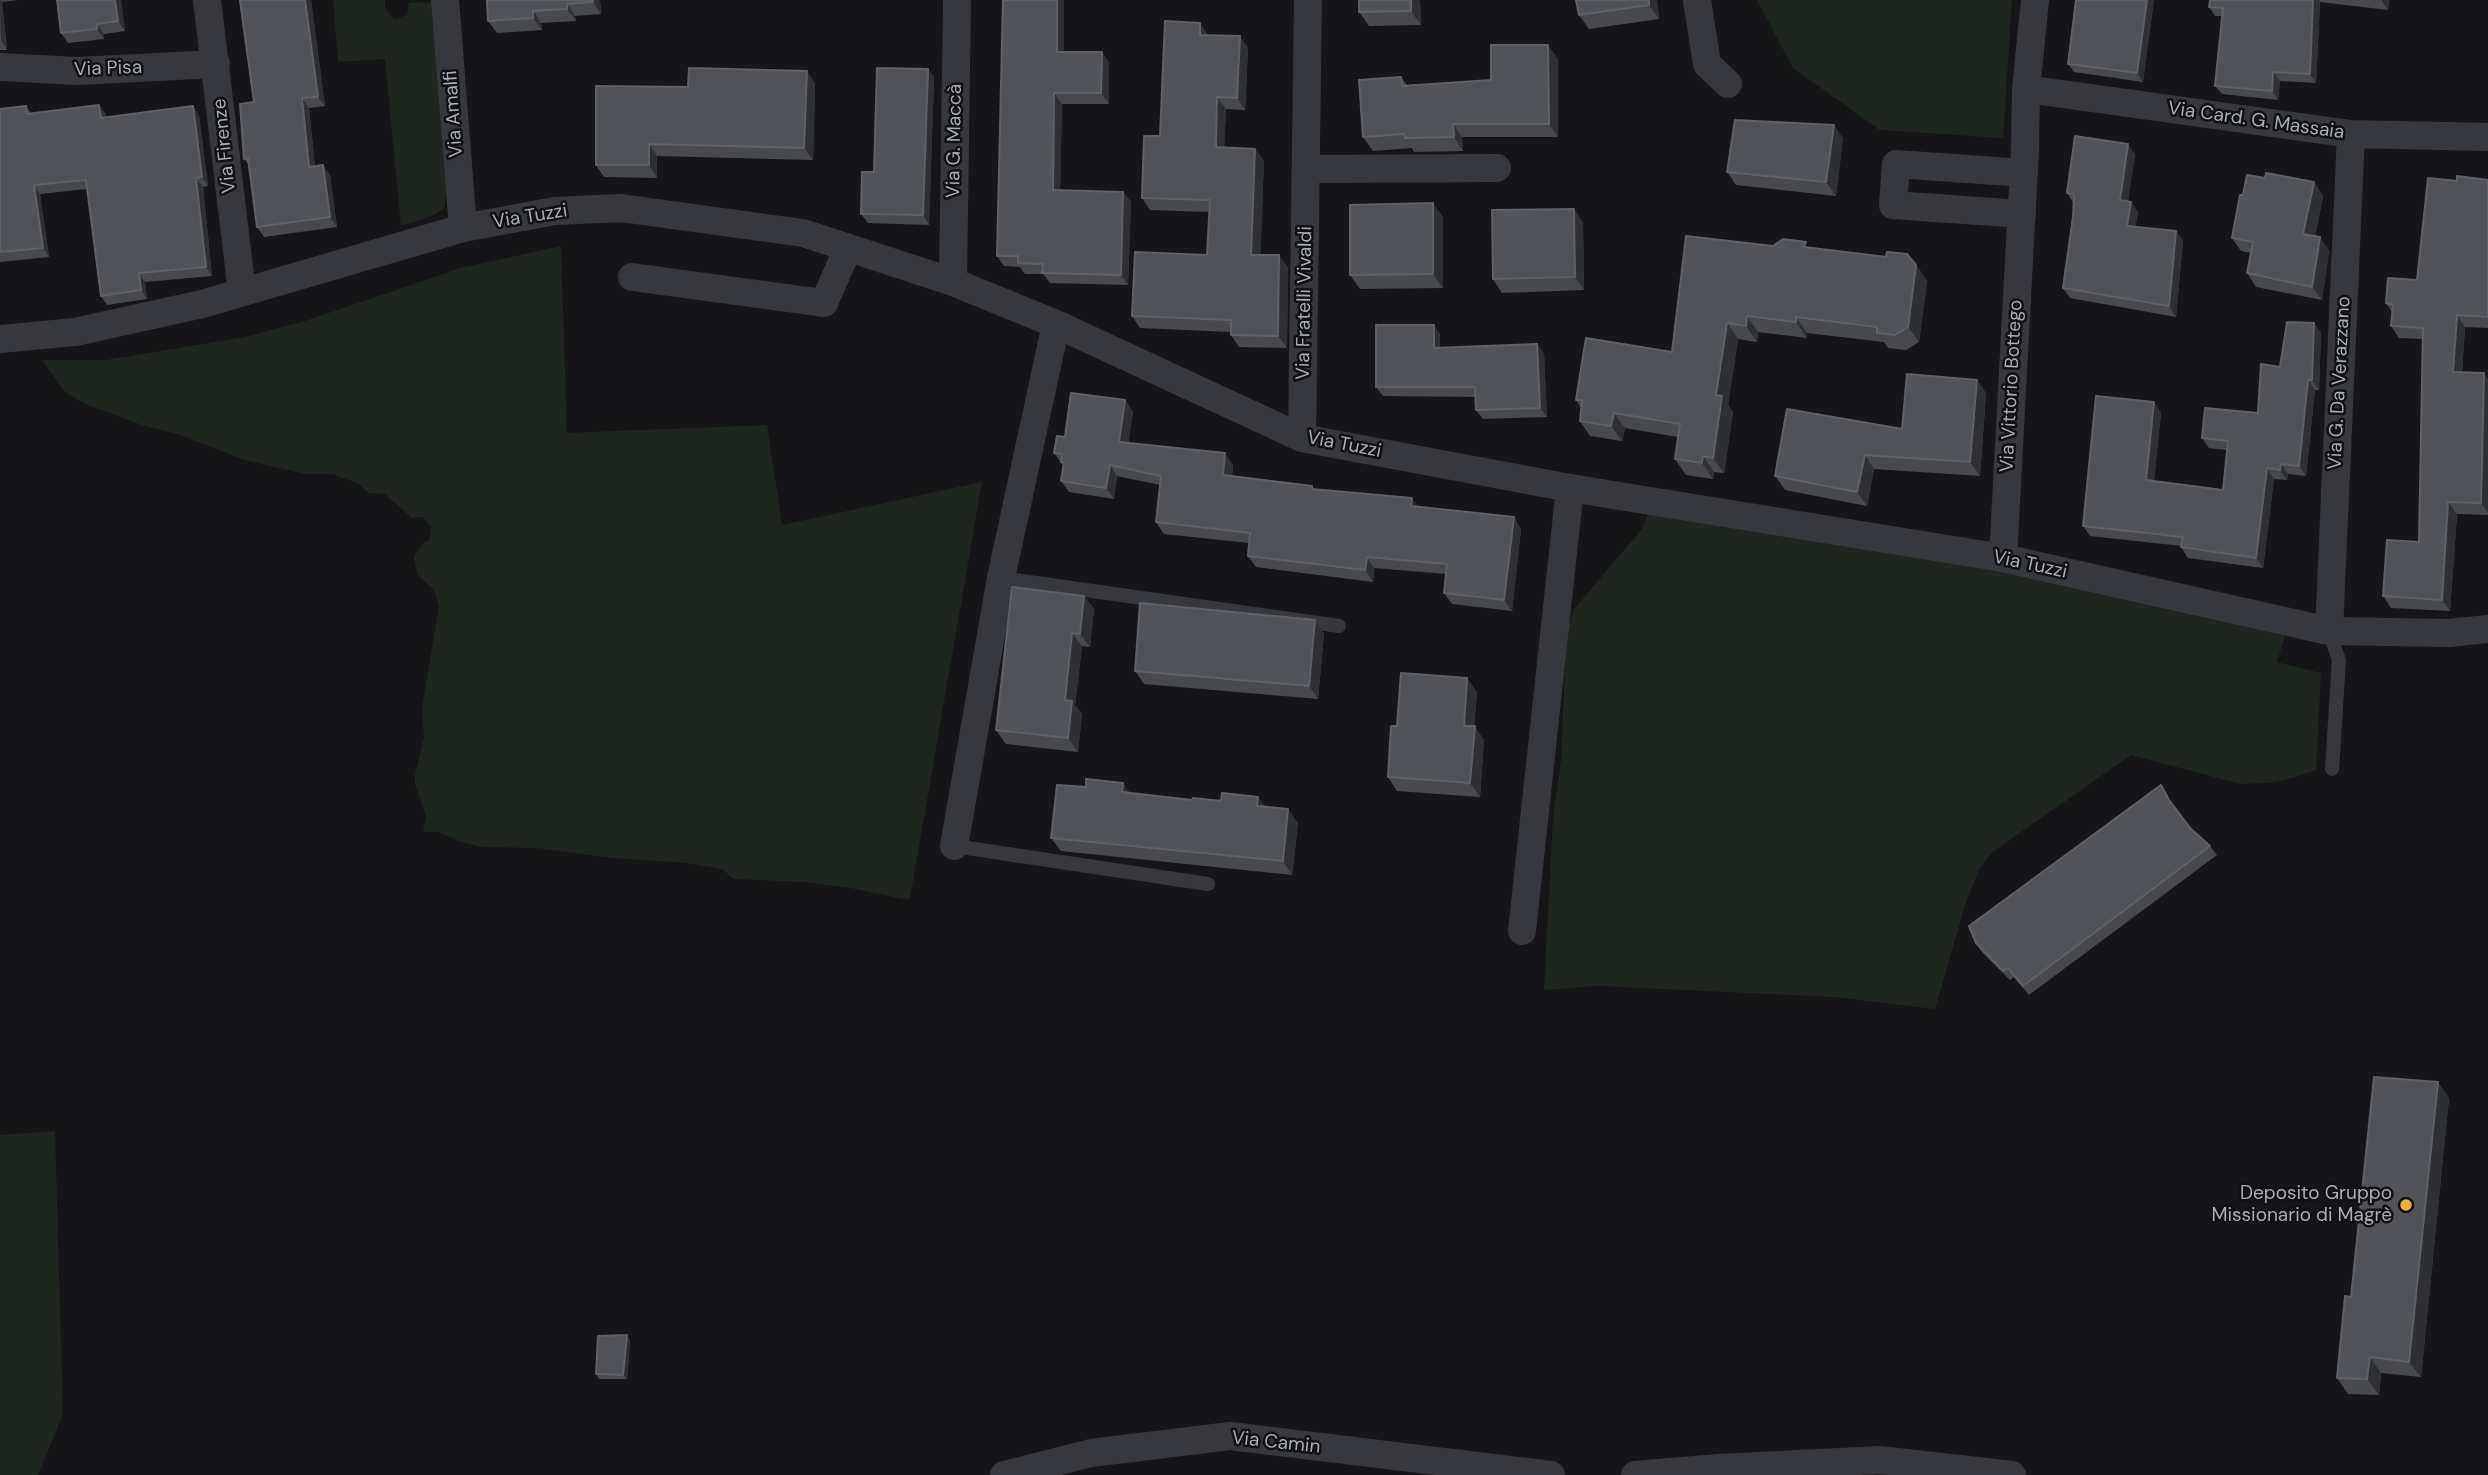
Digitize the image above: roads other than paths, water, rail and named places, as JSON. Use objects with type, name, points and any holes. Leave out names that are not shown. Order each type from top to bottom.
[{"type":"street","name":"Via Firenze","points":[[207,0],[242,292]]},
{"type":"street","name":"Via Amalfi","points":[[445,0],[463,228]]},
{"type":"street","name":"Via G. Maccà","points":[[953,282],[957,0]]},
{"type":"street","name":"Via Fratelli Vivaldi","points":[[1302,438],[1308,0]]},
{"type":"street","points":[[1697,0],[1707,64],[1728,84]]},
{"type":"street","name":"Via Vittorio Bottego","points":[[2003,558],[2022,214],[2026,89],[2035,0]]},
{"type":"street","name":"Via Pisa","points":[[0,67],[78,71],[216,64]]},
{"type":"street","name":"Via Card. G. Massaia","points":[[2026,89],[2351,134],[2488,137]]},
{"type":"street","name":"Via G. Da Verazzano","points":[[2329,631],[2351,134]]},
{"type":"street","points":[[2022,214],[1893,205],[1896,164],[2024,173]]},
{"type":"street","points":[[1307,169],[1497,168]]},
{"type":"street","name":"Via Tuzzi","points":[[0,339],[75,332],[202,304],[463,228],[555,211],[621,208],[803,233],[953,282],[1056,324],[1302,438],[1570,488],[2003,558],[2329,631],[2449,633],[2488,629]]},
{"type":"street","points":[[632,277],[824,303],[848,248]]},
{"type":"street","points":[[954,846],[1001,578],[1056,324]]},
{"type":"street","points":[[1522,931],[1570,488]]},
{"type":"street","name":"Via Camin","points":[[1004,1475],[1091,1453],[1230,1436],[1551,1475]]},
{"type":"street","points":[[1636,1475],[1880,1460],[2012,1475]]},
{"type":"lane","points":[[1001,578],[1339,626]]},
{"type":"lane","points":[[2329,631],[2339,660],[2332,769]]},
{"type":"lane","points":[[954,846],[1208,884]]},
{"type":"place","name":"Deposito Gruppo Missionario di Magrè","points":[[2406,1205]]}]
